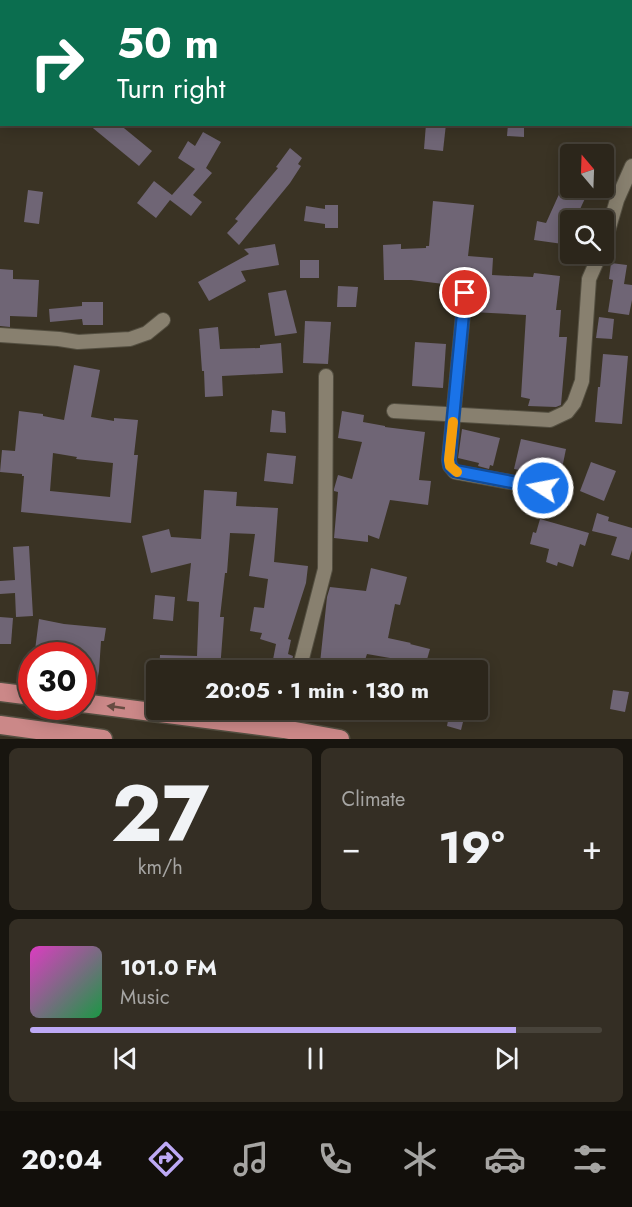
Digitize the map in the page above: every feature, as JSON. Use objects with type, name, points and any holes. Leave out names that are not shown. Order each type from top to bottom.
[{"type":"main road","points":[[0,692],[18,694]]},
{"type":"main road","points":[[96,705],[284,729],[340,739]]},
{"type":"main road","points":[[0,725],[103,739]]},
{"type":"street","points":[[614,210],[632,166]]},
{"type":"street","points":[[394,411],[550,420],[567,412],[574,403],[582,381],[589,279],[596,264]]},
{"type":"street","points":[[465,293],[450,466],[455,471],[565,492]]},
{"type":"street","points":[[0,335],[78,342],[130,339],[147,333],[163,320]]},
{"type":"street","points":[[302,660],[325,569],[326,376]]},
{"type":"street","points":[[284,729],[286,720]]},
{"type":"building","points":[[90,126],[121,126],[152,151],[139,166]]},
{"type":"building","points":[[426,126],[446,126],[443,151],[424,149]]},
{"type":"building","points":[[508,126],[524,126],[524,137],[507,136]]},
{"type":"building","points":[[203,132],[221,142],[206,168],[212,173],[193,195],[202,202],[191,216],[170,200],[156,218],[137,203],[154,181],[172,195],[195,169],[178,158],[188,141],[195,146]]},
{"type":"building","points":[[290,148],[302,158],[298,164],[301,166],[290,183],[239,245],[227,233],[238,221],[235,219],[278,168],[276,167]]},
{"type":"building","points":[[28,190],[43,192],[39,224],[24,222]]},
{"type":"building","points":[[560,192],[560,198],[585,198],[580,210],[560,210],[560,244],[534,240],[537,221],[546,223]]},
{"type":"building","points":[[433,201],[474,205],[468,256],[493,258],[492,275],[533,277],[534,273],[560,276],[556,310],[561,310],[559,337],[567,337],[561,405],[556,407],[528,406],[530,399],[521,397],[526,315],[472,312],[473,290],[466,284],[460,286],[411,280],[384,280],[383,245],[401,244],[401,249],[429,246]]},
{"type":"building","points":[[325,205],[338,205],[338,228],[325,228],[325,224],[304,221],[306,206],[325,209]]},
{"type":"building","points":[[275,244],[279,265],[241,271],[246,281],[209,301],[198,282],[249,254],[244,249]]},
{"type":"building","points":[[300,260],[319,260],[319,278],[300,278]]},
{"type":"building","points":[[611,264],[627,265],[624,284],[632,285],[629,315],[608,312],[613,280],[609,279]]},
{"type":"building","points":[[0,269],[13,270],[13,279],[39,280],[37,317],[10,316],[10,327],[0,326]]},
{"type":"building","points":[[338,286],[358,287],[356,307],[337,307]]},
{"type":"building","points":[[286,290],[297,333],[275,336],[268,293]]},
{"type":"building","points":[[82,302],[103,302],[103,325],[83,325],[82,319],[50,322],[49,309],[82,306]]},
{"type":"building","points":[[599,317],[614,319],[612,339],[596,338]]},
{"type":"building","points":[[305,321],[331,322],[328,364],[303,363]]},
{"type":"building","points":[[218,327],[220,349],[260,348],[260,345],[281,343],[283,373],[222,376],[223,396],[205,397],[199,329]]},
{"type":"building","points":[[415,342],[446,344],[443,388],[412,386]]},
{"type":"building","points":[[603,354],[628,356],[622,424],[595,422]]},
{"type":"building","points":[[74,365],[100,370],[91,417],[114,421],[114,418],[138,420],[134,455],[138,455],[131,523],[21,512],[24,476],[0,472],[2,450],[15,451],[19,411],[64,420]],"holes":[[[53,453],[77,457],[76,459],[113,463],[110,497],[50,491]]]},
{"type":"building","points":[[272,410],[285,412],[286,433],[270,432]]},
{"type":"building","points":[[342,411],[364,415],[363,422],[425,432],[419,480],[431,481],[428,505],[390,500],[379,539],[368,535],[368,542],[334,538],[338,492],[334,489],[338,475],[352,479],[362,442],[338,438]]},
{"type":"building","points":[[462,429],[500,438],[493,466],[490,465],[489,469],[478,466],[479,463],[458,458]]},
{"type":"building","points":[[521,439],[566,449],[560,478],[514,469]]},
{"type":"building","points":[[267,453],[296,456],[293,484],[264,481]]},
{"type":"building","points":[[591,462],[616,471],[604,501],[580,491]]},
{"type":"building","points":[[204,490],[237,492],[236,506],[278,508],[274,562],[308,566],[306,583],[288,639],[291,640],[288,654],[293,656],[292,660],[273,660],[276,644],[260,639],[262,633],[250,631],[254,607],[264,608],[268,579],[249,576],[255,534],[230,533],[220,617],[224,617],[221,660],[160,660],[160,655],[197,656],[199,602],[187,601],[191,563],[151,573],[142,536],[169,529],[171,537],[201,539]]},
{"type":"building","points":[[597,513],[609,517],[608,521],[632,528],[632,550],[629,560],[611,555],[617,537],[592,531]]},
{"type":"building","points":[[540,519],[589,533],[585,546],[580,544],[573,567],[558,562],[557,566],[546,562],[549,549],[530,544]]},
{"type":"building","points":[[29,546],[33,616],[16,617],[15,593],[0,594],[0,581],[15,580],[13,547]]},
{"type":"building","points":[[371,568],[407,577],[400,605],[395,604],[388,638],[430,649],[427,660],[390,660],[390,658],[367,654],[365,660],[320,660],[330,587],[366,591]]},
{"type":"building","points":[[155,595],[175,597],[173,621],[153,619]]},
{"type":"building","points":[[0,617],[13,618],[11,644],[0,644]]},
{"type":"building","points":[[39,619],[106,628],[104,641],[101,641],[96,686],[96,642],[36,642]]},
{"type":"building","points":[[613,690],[629,692],[625,712],[610,709]]},
{"type":"building","points":[[448,720],[464,720],[461,730],[447,726]]},
{"type":"slow traffic","points":[[453,422],[449,460],[450,466],[457,472]]},
{"type":"route","points":[[465,293],[450,466],[455,471],[543,488]]}]
